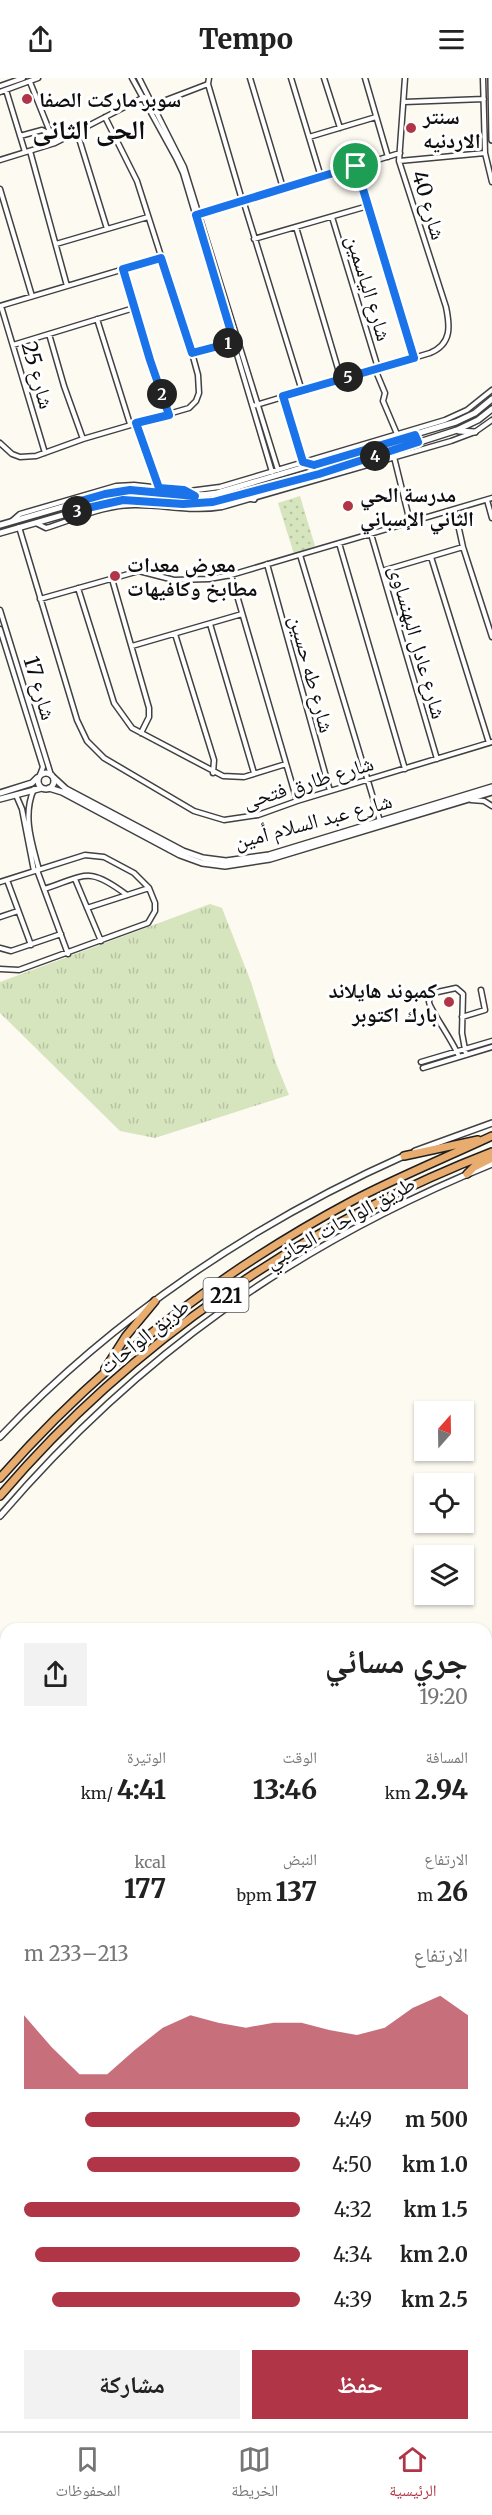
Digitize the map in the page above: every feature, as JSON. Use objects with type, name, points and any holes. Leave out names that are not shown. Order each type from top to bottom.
[{"type":"highway","points":[[404,1156],[492,1136]]},
{"type":"highway","name":"طريق الواحات","points":[[0,1478],[59,1414],[101,1376],[140,1342],[203,1295],[286,1239],[382,1186],[492,1136]]},
{"type":"highway","name":"طريق الواحات","points":[[0,1496],[68,1422],[152,1347],[261,1270],[355,1213],[447,1169],[492,1152]]},
{"type":"highway","points":[[467,1174],[474,1167],[492,1158]]},
{"type":"highway","points":[[101,1376],[126,1336],[155,1301]]},
{"type":"street","points":[[0,86],[23,78]]},
{"type":"street","points":[[0,92],[38,78]]},
{"type":"street","points":[[132,78],[145,97],[177,158],[198,214]]},
{"type":"street","points":[[139,78],[145,97],[153,105],[184,167],[278,470]]},
{"type":"street","points":[[209,78],[208,84],[242,200],[302,391]]},
{"type":"street","points":[[250,78],[283,188]]},
{"type":"street","points":[[291,78],[321,177]]},
{"type":"street","points":[[324,78],[340,128]]},
{"type":"street","points":[[365,78],[388,157]]},
{"type":"street","name":"شارع 40","points":[[405,78],[399,160],[446,307],[449,324],[447,338],[437,350],[414,358]]},
{"type":"street","points":[[483,78],[485,153],[492,182]]},
{"type":"street","points":[[491,78],[492,140]]},
{"type":"street","points":[[30,82],[55,142]]},
{"type":"street","points":[[153,105],[208,84]]},
{"type":"street","points":[[6,90],[20,136],[28,151],[67,286]]},
{"type":"street","points":[[0,160],[55,142],[145,97]]},
{"type":"street","points":[[404,102],[484,99]]},
{"type":"street","points":[[0,443],[12,454],[28,457],[130,424],[169,415],[189,408],[196,402],[200,384],[192,353],[137,181],[105,117]]},
{"type":"street","points":[[309,137],[376,117]]},
{"type":"street","points":[[20,136],[42,130],[52,137]]},
{"type":"street","points":[[77,132],[107,229]]},
{"type":"street","points":[[198,214],[400,153]]},
{"type":"street","points":[[399,160],[485,153]]},
{"type":"street","points":[[256,405],[414,358],[356,166]]},
{"type":"street","points":[[0,189],[32,296]]},
{"type":"street","points":[[254,239],[368,206]]},
{"type":"street","name":"شارع الياسمين","points":[[332,216],[385,393],[383,401],[397,434]]},
{"type":"street","points":[[56,244],[148,217]]},
{"type":"street","points":[[296,227],[342,379]]},
{"type":"street","points":[[1,306],[161,258]]},
{"type":"street","points":[[123,269],[169,415]]},
{"type":"street","name":"شارع 25","points":[[1,306],[45,453]]},
{"type":"street","points":[[13,345],[134,308]]},
{"type":"street","points":[[97,319],[130,424]]},
{"type":"street","points":[[50,334],[64,386],[83,439]]},
{"type":"street","points":[[192,353],[237,341]]},
{"type":"street","points":[[12,522],[20,514],[107,488],[134,485],[184,490],[220,487],[452,417],[478,403],[492,390]]},
{"type":"street","points":[[283,396],[303,462]]},
{"type":"street","points":[[0,525],[105,494],[130,490],[195,496],[217,493],[445,426],[475,413],[492,399]]},
{"type":"street","points":[[256,405],[272,472]]},
{"type":"street","points":[[0,534],[71,512],[123,500],[193,504],[240,495],[317,475],[457,430],[478,420],[492,409]]},
{"type":"street","points":[[445,426],[452,417]]},
{"type":"street","points":[[35,522],[46,528],[108,508],[126,505],[200,510],[222,507],[475,432],[492,420]]},
{"type":"street","points":[[136,423],[159,488]]},
{"type":"street","points":[[457,430],[475,432]]},
{"type":"street","points":[[428,431],[427,435],[431,438]]},
{"type":"street","points":[[415,435],[418,442]]},
{"type":"street","points":[[394,457],[410,522]]},
{"type":"street","points":[[303,462],[314,465]]},
{"type":"street","points":[[312,482],[317,475]]},
{"type":"street","points":[[248,484],[253,477]]},
{"type":"street","points":[[184,490],[195,496]]},
{"type":"street","points":[[240,495],[254,499]]},
{"type":"street","points":[[40,598],[139,572],[174,580],[209,579],[231,575],[489,499],[492,518]]},
{"type":"street","points":[[70,504],[68,509],[71,512]]},
{"type":"street","points":[[56,509],[58,516]]},
{"type":"street","points":[[454,511],[492,637]]},
{"type":"street","name":"شارع طارق فتحى","points":[[19,527],[77,720],[87,741],[104,758],[194,811],[213,818],[236,819],[258,815],[297,801],[490,743]]},
{"type":"street","name":"شارع عادل البهنساوى","points":[[371,534],[437,759]]},
{"type":"street","points":[[339,543],[405,769]]},
{"type":"street","points":[[382,571],[463,547]]},
{"type":"street","points":[[300,554],[381,824]]},
{"type":"street","points":[[430,557],[490,743]]},
{"type":"street","name":"شارع طه حسين","points":[[267,564],[330,791]]},
{"type":"street","points":[[231,575],[297,801]]},
{"type":"street","points":[[112,579],[149,708],[149,717],[141,733]]},
{"type":"street","points":[[78,588],[114,704],[125,721],[141,733],[213,773],[233,778],[286,764]]},
{"type":"street","name":"شارع 17","points":[[0,610],[52,776]]},
{"type":"street","points":[[132,646],[242,614]]},
{"type":"street","points":[[210,624],[254,773]]},
{"type":"street","name":"شارع 17","points":[[0,629],[43,767],[39,776]]},
{"type":"street","points":[[175,634],[214,760],[213,773]]},
{"type":"street","points":[[0,793],[32,783],[46,773],[52,776],[54,782],[49,788],[34,789],[0,799]]},
{"type":"street","points":[[39,776],[38,784],[42,788]]},
{"type":"street","name":"شارع عبد السلام أمين","points":[[52,776],[62,787],[126,824]]},
{"type":"street","name":"شارع عبد السلام أمين","points":[[381,824],[492,787]]},
{"type":"street","name":"شارع عبد السلام أمين","points":[[49,788],[62,792],[193,855],[225,861],[269,855],[492,792]]},
{"type":"street","points":[[27,827],[28,804],[34,789]]},
{"type":"street","points":[[16,794],[27,827],[37,870],[68,954]]},
{"type":"street","points":[[467,800],[484,801],[492,806]]},
{"type":"street","points":[[0,882],[76,857],[95,855],[126,868],[149,888],[155,903],[155,911],[148,924],[19,970],[0,969]]},
{"type":"street","points":[[44,889],[75,879],[96,876],[127,895]]},
{"type":"street","points":[[75,879],[101,941]]},
{"type":"street","points":[[7,880],[31,945]]},
{"type":"street","points":[[87,908],[149,888]]},
{"type":"street","points":[[0,917],[18,911]]},
{"type":"street","points":[[0,948],[11,951],[61,934]]},
{"type":"street","points":[[459,1057],[452,1040],[430,1006],[431,996],[452,988],[460,990],[464,999],[462,1017],[466,1055]]},
{"type":"street","points":[[462,1017],[485,1010],[481,990]]},
{"type":"street","points":[[452,1040],[463,1037]]},
{"type":"street","points":[[421,1062],[492,1041]]},
{"type":"street","points":[[423,1068],[492,1047]]},
{"type":"street","points":[[0,1437],[27,1408],[73,1366],[155,1301],[217,1257],[297,1209],[404,1156],[492,1123]]},
{"type":"street","name":"طريق الواحات الجانبي","points":[[0,1516],[68,1440],[91,1418],[161,1356],[216,1314],[317,1248],[393,1207],[492,1164]]},
{"type":"green space","points":[[300,496],[315,546],[294,554],[278,503]]},
{"type":"green space","points":[[210,904],[222,908],[251,982],[276,1063],[289,1095],[155,1138],[120,1131],[0,1013],[0,982]]},
{"type":"place","name":"سوبر ماركت الصفا","points":[[27,99]]},
{"type":"place","name":"سنتر الاردنيه","points":[[411,128]]},
{"type":"place","name":"مدرسة الحي الثاني الإسباني","points":[[348,506]]},
{"type":"place","name":"معرض معدات مطابخ وكافيهات","points":[[115,576]]},
{"type":"place","name":"كمبوند هايلاند بارك اكتوبر","points":[[449,1002]]},
{"type":"district","name":"الحى الثانى","points":[[89,129]]},
{"type":"route","points":[[356,166],[414,358],[283,396],[303,462],[314,465],[415,435],[418,442],[319,474],[213,502],[183,504],[133,499],[112,501],[70,512],[68,506],[70,504],[130,490],[195,496],[184,490],[159,488],[136,423],[169,415],[123,269],[161,258],[192,353],[234,342],[196,215],[356,166]]}]
